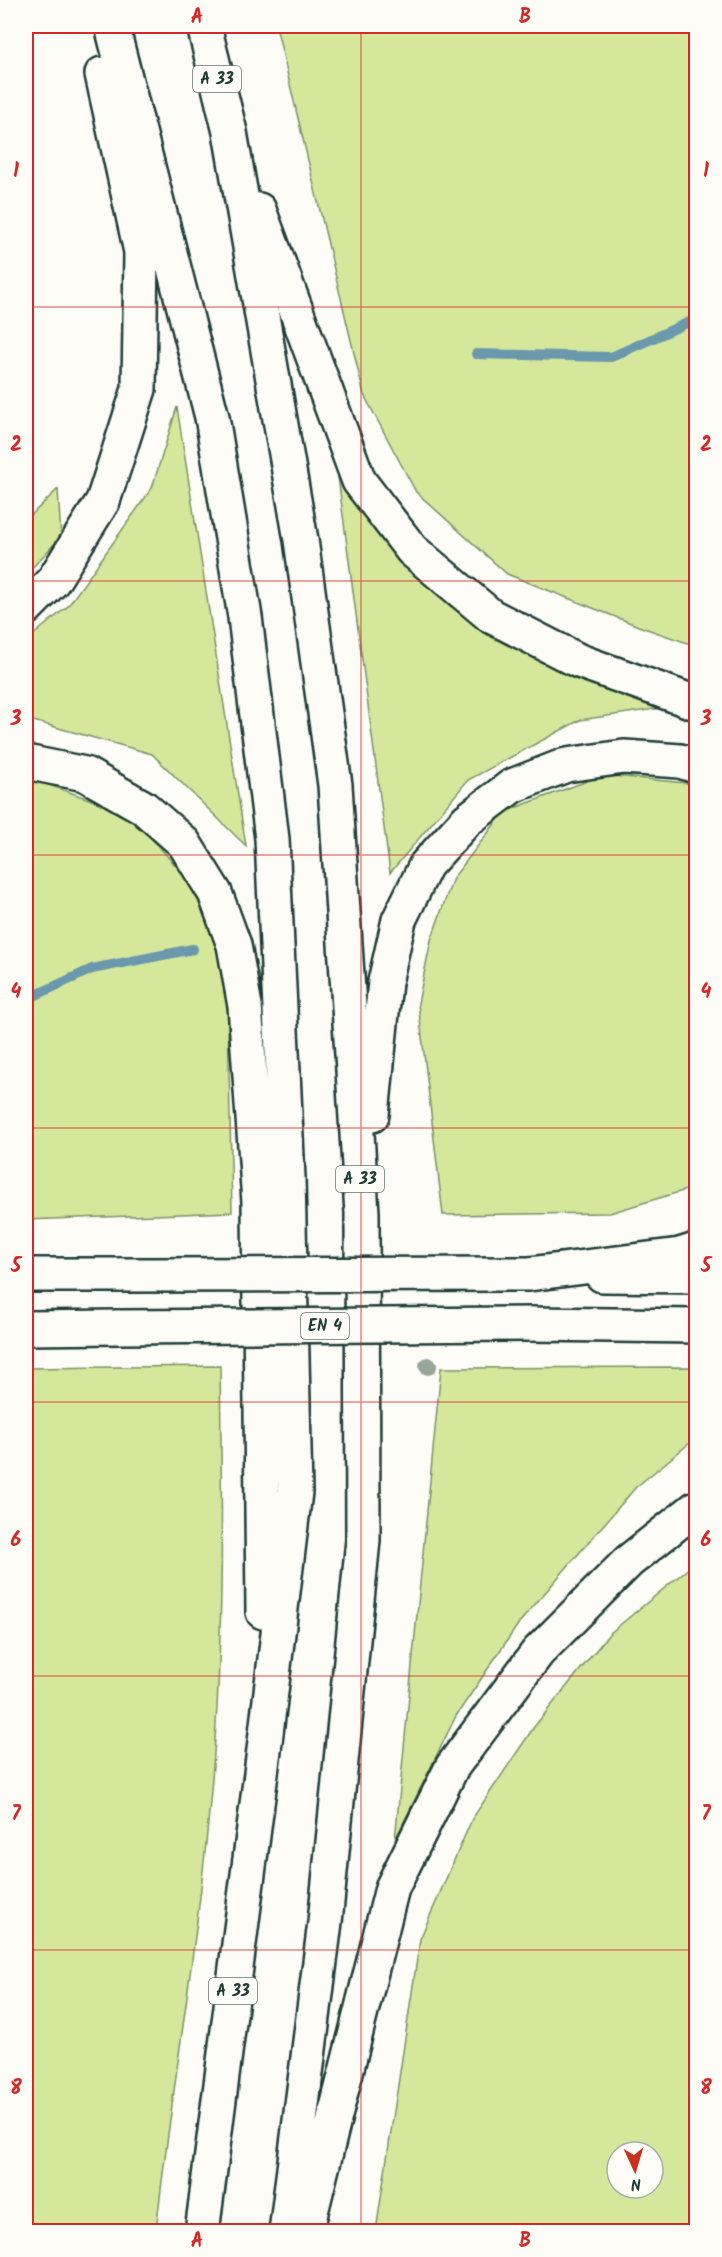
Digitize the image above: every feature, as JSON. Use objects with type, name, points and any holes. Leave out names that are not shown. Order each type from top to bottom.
[{"type":"main road","points":[[26,608],[53,581],[103,501],[139,389],[141,252],[92,26]]},
{"type":"main road","name":"A 33","points":[[112,26],[212,417],[245,617],[272,839],[288,1178],[295,1492],[202,2232]]},
{"type":"main road","name":"A 33","points":[[204,26],[230,132],[301,540],[335,785],[362,1213],[363,1540],[325,1922],[286,2232]]},
{"type":"main road","points":[[230,132],[359,482],[412,550],[491,616],[579,661],[696,703]]},
{"type":"main road","points":[[362,1213],[385,982],[399,920],[426,865],[467,820],[512,786],[566,765],[624,757],[680,761],[696,766]]},
{"type":"main road","points":[[26,762],[85,774],[143,807],[184,843],[215,892],[234,945],[245,1006],[259,1202],[264,1750]]},
{"type":"main road","points":[[529,1274],[680,1255],[696,1250]]},
{"type":"main road","points":[[26,1275],[696,1276]]},
{"type":"main road","name":"EN 4","points":[[26,1328],[530,1324],[696,1326]]},
{"type":"main road","points":[[306,2232],[392,1888],[452,1767],[538,1652],[629,1561],[696,1508]]},
{"type":"green space","points":[[276,26],[696,26],[696,646],[641,627],[507,574],[416,492],[364,395]]},
{"type":"green space","points":[[177,407],[246,846],[152,754],[26,719],[26,641],[68,606],[152,488]]},
{"type":"green space","points":[[336,462],[370,521],[450,606],[505,644],[669,707],[580,720],[468,780],[390,873]]},
{"type":"green space","points":[[58,489],[61,537],[26,574],[26,520]]},
{"type":"green space","points":[[603,775],[696,784],[696,1187],[610,1213],[443,1215],[418,1003],[431,940],[453,878],[504,812]]},
{"type":"green space","points":[[26,777],[129,813],[191,883],[227,971],[232,1212],[26,1220]]},
{"type":"green space","points":[[220,1366],[221,1572],[216,1727],[201,1892],[156,2231],[26,2231],[26,1368]]},
{"type":"green space","points":[[696,1367],[696,1438],[636,1487],[519,1623],[456,1716],[395,1840],[441,1368]]},
{"type":"green space","points":[[696,1562],[696,2231],[376,2231],[420,1939],[472,1819],[534,1727],[609,1634]]},
{"type":"waterway","points":[[476,354],[611,357],[696,319]]},
{"type":"waterway","points":[[26,1004],[34,996],[92,969],[193,949]]}]
